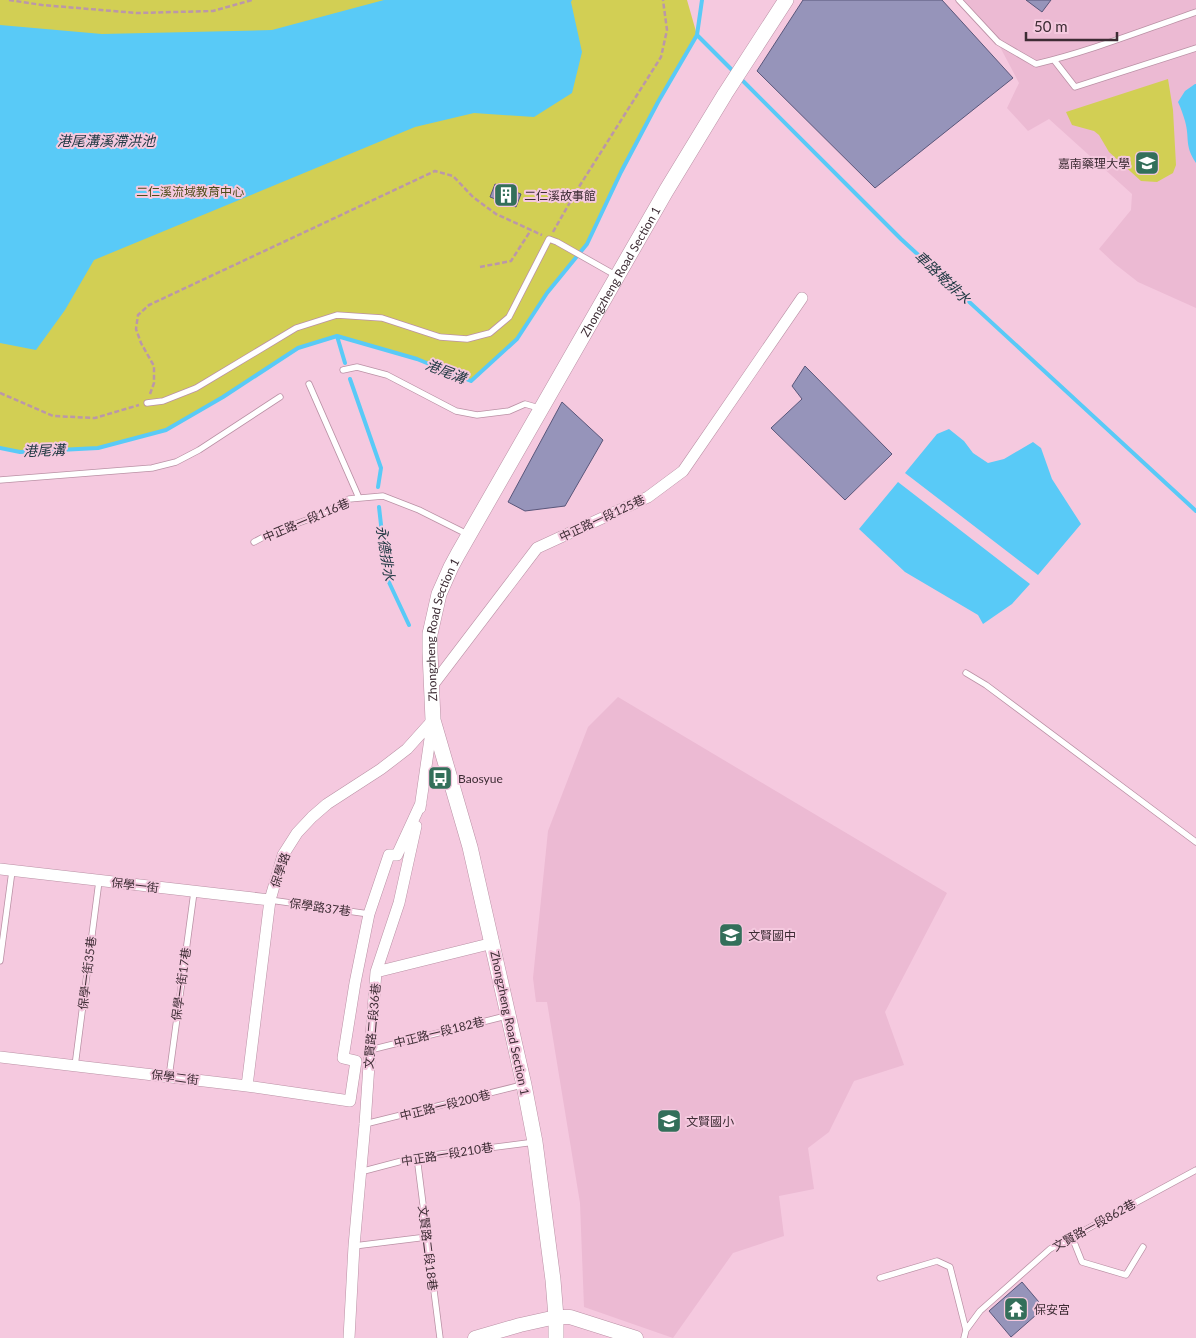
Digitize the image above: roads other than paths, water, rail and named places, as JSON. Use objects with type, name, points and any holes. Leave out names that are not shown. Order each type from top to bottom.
[{"type":"main road","name":"Zhongzheng Road Section 1","points":[[556,1338],[553,1280],[535,1142],[524,1085],[470,847],[433,720],[430,634],[439,594],[451,567],[666,191],[725,94],[786,0]]},
{"type":"street","name":"中正路一段125巷","points":[[432,686],[538,548],[648,497],[683,471],[802,298]]},
{"type":"street","name":"文賢路二段36巷","points":[[349,1338],[354,1246],[376,972],[398,903],[421,802],[433,720]]},
{"type":"street","name":"保學路","points":[[247,1086],[270,900],[283,855],[297,833],[312,817],[407,749],[433,720]]},
{"type":"street","points":[[369,914],[389,855],[398,855],[421,802]]},
{"type":"street","name":"保學一街","points":[[0,869],[270,900]]},
{"type":"street","name":"保學二街","points":[[0,1058],[169,1076],[350,1101],[356,1061],[343,1058],[355,983],[369,914]]},
{"type":"street","points":[[376,972],[492,943]]},
{"type":"street","points":[[475,1338],[556,1317],[570,1317],[636,1338]]},
{"type":"lane","points":[[960,0],[998,42],[1036,64],[1114,42],[1196,12]]},
{"type":"lane","points":[[1054,60],[1075,87],[1196,48]]},
{"type":"lane","points":[[147,403],[163,401],[196,388],[296,328],[337,315],[382,318],[440,337],[467,339],[490,333],[509,317],[550,238],[616,276]]},
{"type":"lane","points":[[343,370],[357,367],[387,375],[456,411],[477,415],[509,411],[525,404],[541,409]]},
{"type":"lane","points":[[308,384],[359,498]]},
{"type":"lane","points":[[0,480],[152,468],[176,462],[199,450],[280,397]]},
{"type":"lane","name":"中正路一段116巷","points":[[254,542],[271,533],[323,514],[350,499],[383,496],[419,510],[469,535]]},
{"type":"lane","points":[[966,673],[986,685],[1196,842]]},
{"type":"lane","points":[[0,961],[12,871]]},
{"type":"lane","name":"保學一街35巷","points":[[75,1066],[99,881]]},
{"type":"lane","name":"保學一街17巷","points":[[169,1076],[194,892]]},
{"type":"lane","name":"保學路37巷","points":[[270,900],[369,914]]},
{"type":"lane","name":"中正路一段182巷","points":[[370,1050],[508,1015]]},
{"type":"lane","name":"中正路一段200巷","points":[[365,1124],[524,1085]]},
{"type":"lane","name":"中正路一段210巷","points":[[360,1172],[417,1157],[535,1142]]},
{"type":"lane","name":"文賢路二段18巷","points":[[417,1157],[440,1338]]},
{"type":"lane","name":"文賢路一段862巷","points":[[964,1338],[966,1330],[980,1311],[1050,1249],[1195,1171]]},
{"type":"lane","points":[[354,1246],[427,1237]]},
{"type":"lane","points":[[1072,1237],[1082,1262],[1126,1275],[1143,1247]]},
{"type":"lane","points":[[880,1278],[937,1261],[950,1267],[966,1330]]},
{"type":"water","name":"港尾溝溪滯洪池","points":[[384,0],[572,0],[582,52],[572,93],[534,117],[474,113],[415,127],[94,260],[65,310],[36,350],[0,343],[0,25],[102,34],[272,30]]},
{"type":"water","points":[[1195,84],[1196,163],[1190,151],[1185,121],[1178,102],[1185,91]]},
{"type":"water","points":[[949,429],[964,441],[973,453],[988,463],[1004,459],[1033,442],[1041,448],[1052,479],[1081,524],[1038,575],[905,473],[937,434]]},
{"type":"water","points":[[898,482],[1030,584],[1012,604],[983,624],[978,615],[905,572],[859,529]]},
{"type":"waterway","name":"港尾溝","points":[[0,448],[20,452],[98,448],[166,430],[223,397],[298,348],[337,336],[417,359],[471,381],[517,339],[547,293],[587,244],[621,172],[658,102],[697,35],[702,0]]},
{"type":"waterway","name":"車路墘排水","points":[[697,35],[734,72]]},
{"type":"waterway","name":"車路墘排水","points":[[739,77],[901,239],[1196,511]]},
{"type":"waterway","name":"永德排水","points":[[337,336],[345,363]]},
{"type":"waterway","name":"永德排水","points":[[350,379],[381,468],[378,487]]},
{"type":"waterway","name":"永德排水","points":[[379,507],[387,578],[409,625]]},
{"type":"place","name":"嘉南藥理大學","points":[[1147,163]]},
{"type":"place","name":"二仁溪故事館","points":[[506,195]]},
{"type":"place","name":"Baosyue","points":[[440,778]]},
{"type":"place","name":"文賢國中","points":[[731,935]]},
{"type":"place","name":"文賢國小","points":[[669,1121]]},
{"type":"place","name":"保安宮","points":[[1016,1309]]},
{"type":"park label","name":"二仁溪流域教育中心","points":[[190,191]]}]
